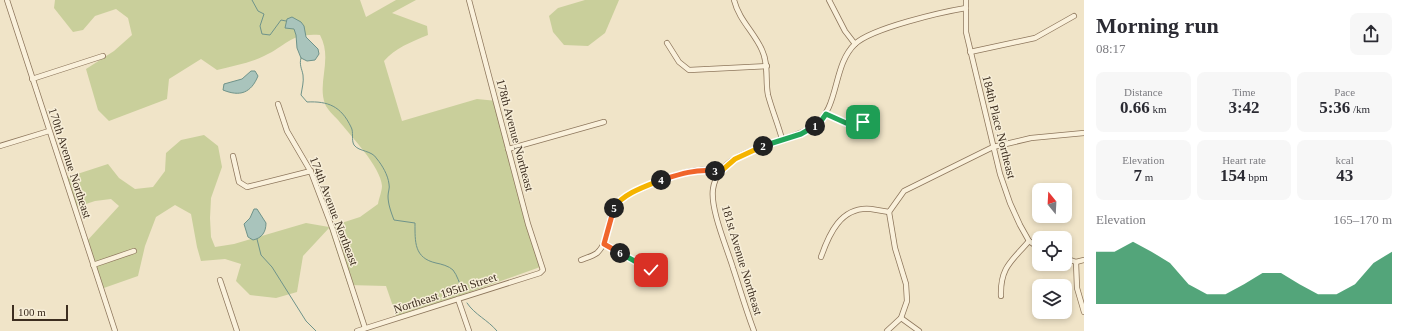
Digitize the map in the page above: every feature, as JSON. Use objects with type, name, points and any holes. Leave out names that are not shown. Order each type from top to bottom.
[{"type":"street","name":"170th Avenue Northeast","points":[[7,0],[115,331]]},
{"type":"street","name":"178th Avenue Northeast","points":[[469,0],[528,224],[543,266],[540,273]]},
{"type":"street","points":[[734,0],[741,18],[757,39],[763,51],[767,66],[768,96],[782,139]]},
{"type":"street","points":[[829,0],[845,31],[855,44]]},
{"type":"street","name":"184th Place Northeast","points":[[966,0],[966,32],[993,147],[1010,204],[1029,241],[1032,243]]},
{"type":"street","points":[[580,260],[596,254],[604,244],[612,210],[617,202],[627,196],[659,181],[687,172],[700,170],[720,172],[742,155],[782,139],[801,134],[821,121],[826,114],[843,63],[855,44],[876,32],[939,12],[966,8]]},
{"type":"street","points":[[970,52],[1034,38],[1074,16]]},
{"type":"street","points":[[667,43],[679,62],[690,70],[767,66]]},
{"type":"street","points":[[32,79],[103,56]]},
{"type":"street","name":"174th Avenue Northeast","points":[[278,104],[287,130],[311,171],[333,230],[365,328]]},
{"type":"street","points":[[826,114],[846,123],[869,121]]},
{"type":"street","points":[[508,149],[604,122]]},
{"type":"street","points":[[0,146],[50,131]]},
{"type":"street","points":[[887,331],[901,318],[907,301],[906,284],[895,248],[889,212],[904,192],[993,147],[1031,138],[1084,133]]},
{"type":"street","points":[[233,156],[239,182],[247,187],[311,171]]},
{"type":"street","name":"181st Avenue Northeast","points":[[720,172],[713,190],[714,202],[719,224],[754,331]]},
{"type":"street","points":[[822,257],[832,230],[840,220],[847,215],[869,209],[889,212]]},
{"type":"street","points":[[1001,296],[1001,279],[1004,269],[1029,241]]},
{"type":"street","points":[[604,244],[651,270]]},
{"type":"street","points":[[93,265],[134,252]]},
{"type":"street","points":[[1072,261],[1076,262],[1084,260]]},
{"type":"street","points":[[1076,262],[1077,288],[1084,312]]},
{"type":"street","name":"Northeast 195th Street","points":[[357,331],[540,273]]},
{"type":"street","points":[[220,280],[237,331]]},
{"type":"street","points":[[458,299],[469,331]]},
{"type":"street","points":[[901,318],[919,331]]},
{"type":"green space","points":[[55,0],[360,0],[366,17],[396,0],[416,0],[392,13],[427,26],[428,35],[398,49],[384,61],[402,121],[477,99],[497,101],[528,224],[543,266],[397,318],[386,286],[348,285],[329,228],[303,256],[297,292],[276,298],[250,295],[236,281],[241,264],[225,259],[201,261],[191,214],[175,205],[156,217],[145,246],[138,276],[101,289],[86,242],[119,206],[111,199],[95,201],[74,208],[65,178],[108,164],[119,178],[135,189],[153,187],[165,171],[166,153],[181,140],[204,135],[218,146],[222,167],[211,198],[211,237],[215,247],[234,244],[306,223],[329,227],[360,217],[378,204],[382,186],[380,178],[371,161],[325,104],[323,87],[325,53],[324,44],[320,35],[295,38],[259,58],[217,70],[201,59],[169,79],[167,99],[109,121],[98,110],[86,69],[114,51],[132,35],[128,18],[116,9],[95,16],[83,30],[73,32],[54,8]]},
{"type":"green space","points":[[585,0],[619,0],[605,33],[588,46],[564,45],[553,32],[549,16],[558,8]]},
{"type":"water","points":[[292,17],[301,22],[304,26],[306,37],[318,49],[319,54],[315,60],[307,61],[301,58],[297,48],[294,29],[285,28],[287,19]]},
{"type":"water","points":[[251,71],[255,71],[258,76],[248,90],[235,93],[223,90],[224,84],[242,79]]},
{"type":"water","points":[[254,209],[257,209],[266,223],[263,234],[259,238],[253,240],[248,237],[244,224],[250,218]]},
{"type":"waterway","points":[[252,0],[258,11],[264,14],[260,26],[262,34],[270,35],[281,20],[286,21]]},
{"type":"waterway","points":[[301,58],[300,65],[303,75],[301,95],[307,102],[328,104],[343,114],[352,129],[354,145],[359,149],[369,152],[375,156],[384,170],[389,186],[388,196],[394,220],[415,223],[415,237],[417,248],[420,253],[429,261],[445,265],[453,270],[462,290]]},
{"type":"waterway","points":[[257,239],[261,255],[272,267],[306,321],[316,331]]},
{"type":"waterway","points":[[467,303],[497,331]]},
{"type":"route","points":[[651,270],[604,244],[612,210],[617,202],[659,181],[687,172],[700,170],[720,172],[742,155],[782,139],[801,134],[812,128],[821,121],[826,114],[846,123],[863,122]]}]
